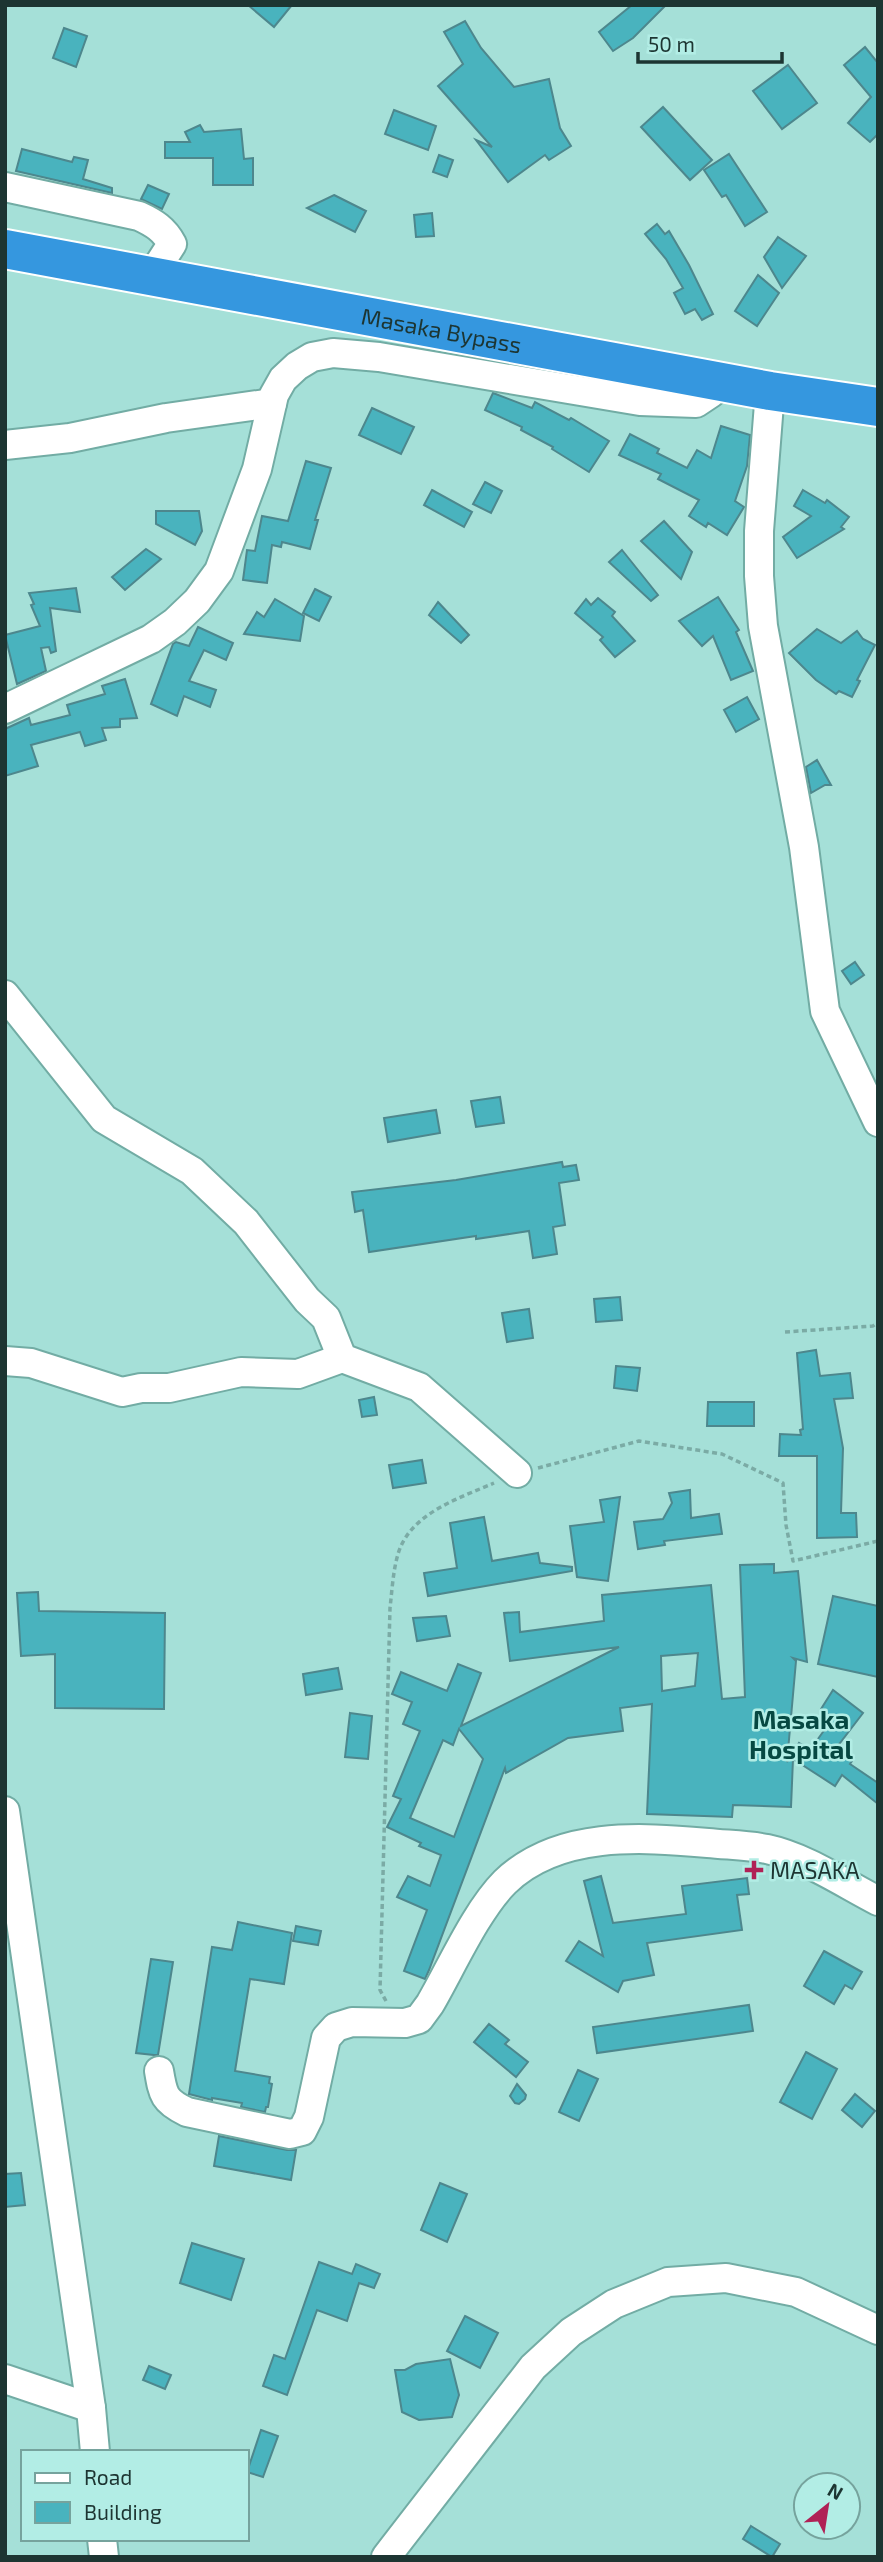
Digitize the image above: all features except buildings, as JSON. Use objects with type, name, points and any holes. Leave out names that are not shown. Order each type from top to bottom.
[{"type":"highway","name":"Masaka Bypass","points":[[5,250],[770,391],[878,407]]},
{"type":"street","points":[[5,187],[139,216],[155,223],[166,233],[172,244],[152,275]]},
{"type":"street","points":[[5,709],[151,639],[175,622],[197,601],[219,571],[231,540],[257,469],[272,403],[284,379],[297,366],[312,357],[333,353],[379,357],[639,401],[671,404],[696,403],[711,393],[696,377]]},
{"type":"street","points":[[770,391],[759,531],[759,576],[764,626],[804,847],[825,1010],[878,1122]]},
{"type":"street","points":[[5,445],[70,438],[166,418],[272,403]]},
{"type":"street","points":[[5,995],[104,1119],[192,1171],[246,1222],[307,1300],[326,1318],[342,1358]]},
{"type":"street","points":[[5,1361],[31,1363],[122,1392],[141,1388],[169,1388],[241,1372],[298,1374],[342,1358],[419,1387],[517,1474]]},
{"type":"street","points":[[5,1811],[95,2450]]},
{"type":"street","points":[[159,2071],[163,2094],[173,2105],[187,2112],[290,2134],[302,2131],[309,2117],[326,2038],[336,2027],[352,2022],[405,2023],[419,2019],[483,1910],[504,1883],[533,1860],[569,1847],[618,1839],[643,1839],[767,1849],[798,1860],[878,1901]]},
{"type":"street","points":[[386,2557],[533,2367],[571,2332],[614,2304],[668,2283],[726,2278],[796,2292],[878,2330]]},
{"type":"street","points":[[5,2379],[91,2408]]},
{"type":"path","points":[[785,1332],[873,1326],[878,1322]]},
{"type":"path","points":[[386,2023],[390,2008],[380,1990],[390,1608],[398,1553],[416,1525],[444,1505],[517,1474],[639,1441],[722,1454],[783,1483],[786,1525],[793,1561],[878,1541]]},
{"type":"place","name":"MASAKA","points":[[754,1870]]},
{"type":"district","name":"Masaka Hospital","points":[[801,1733]]}]
